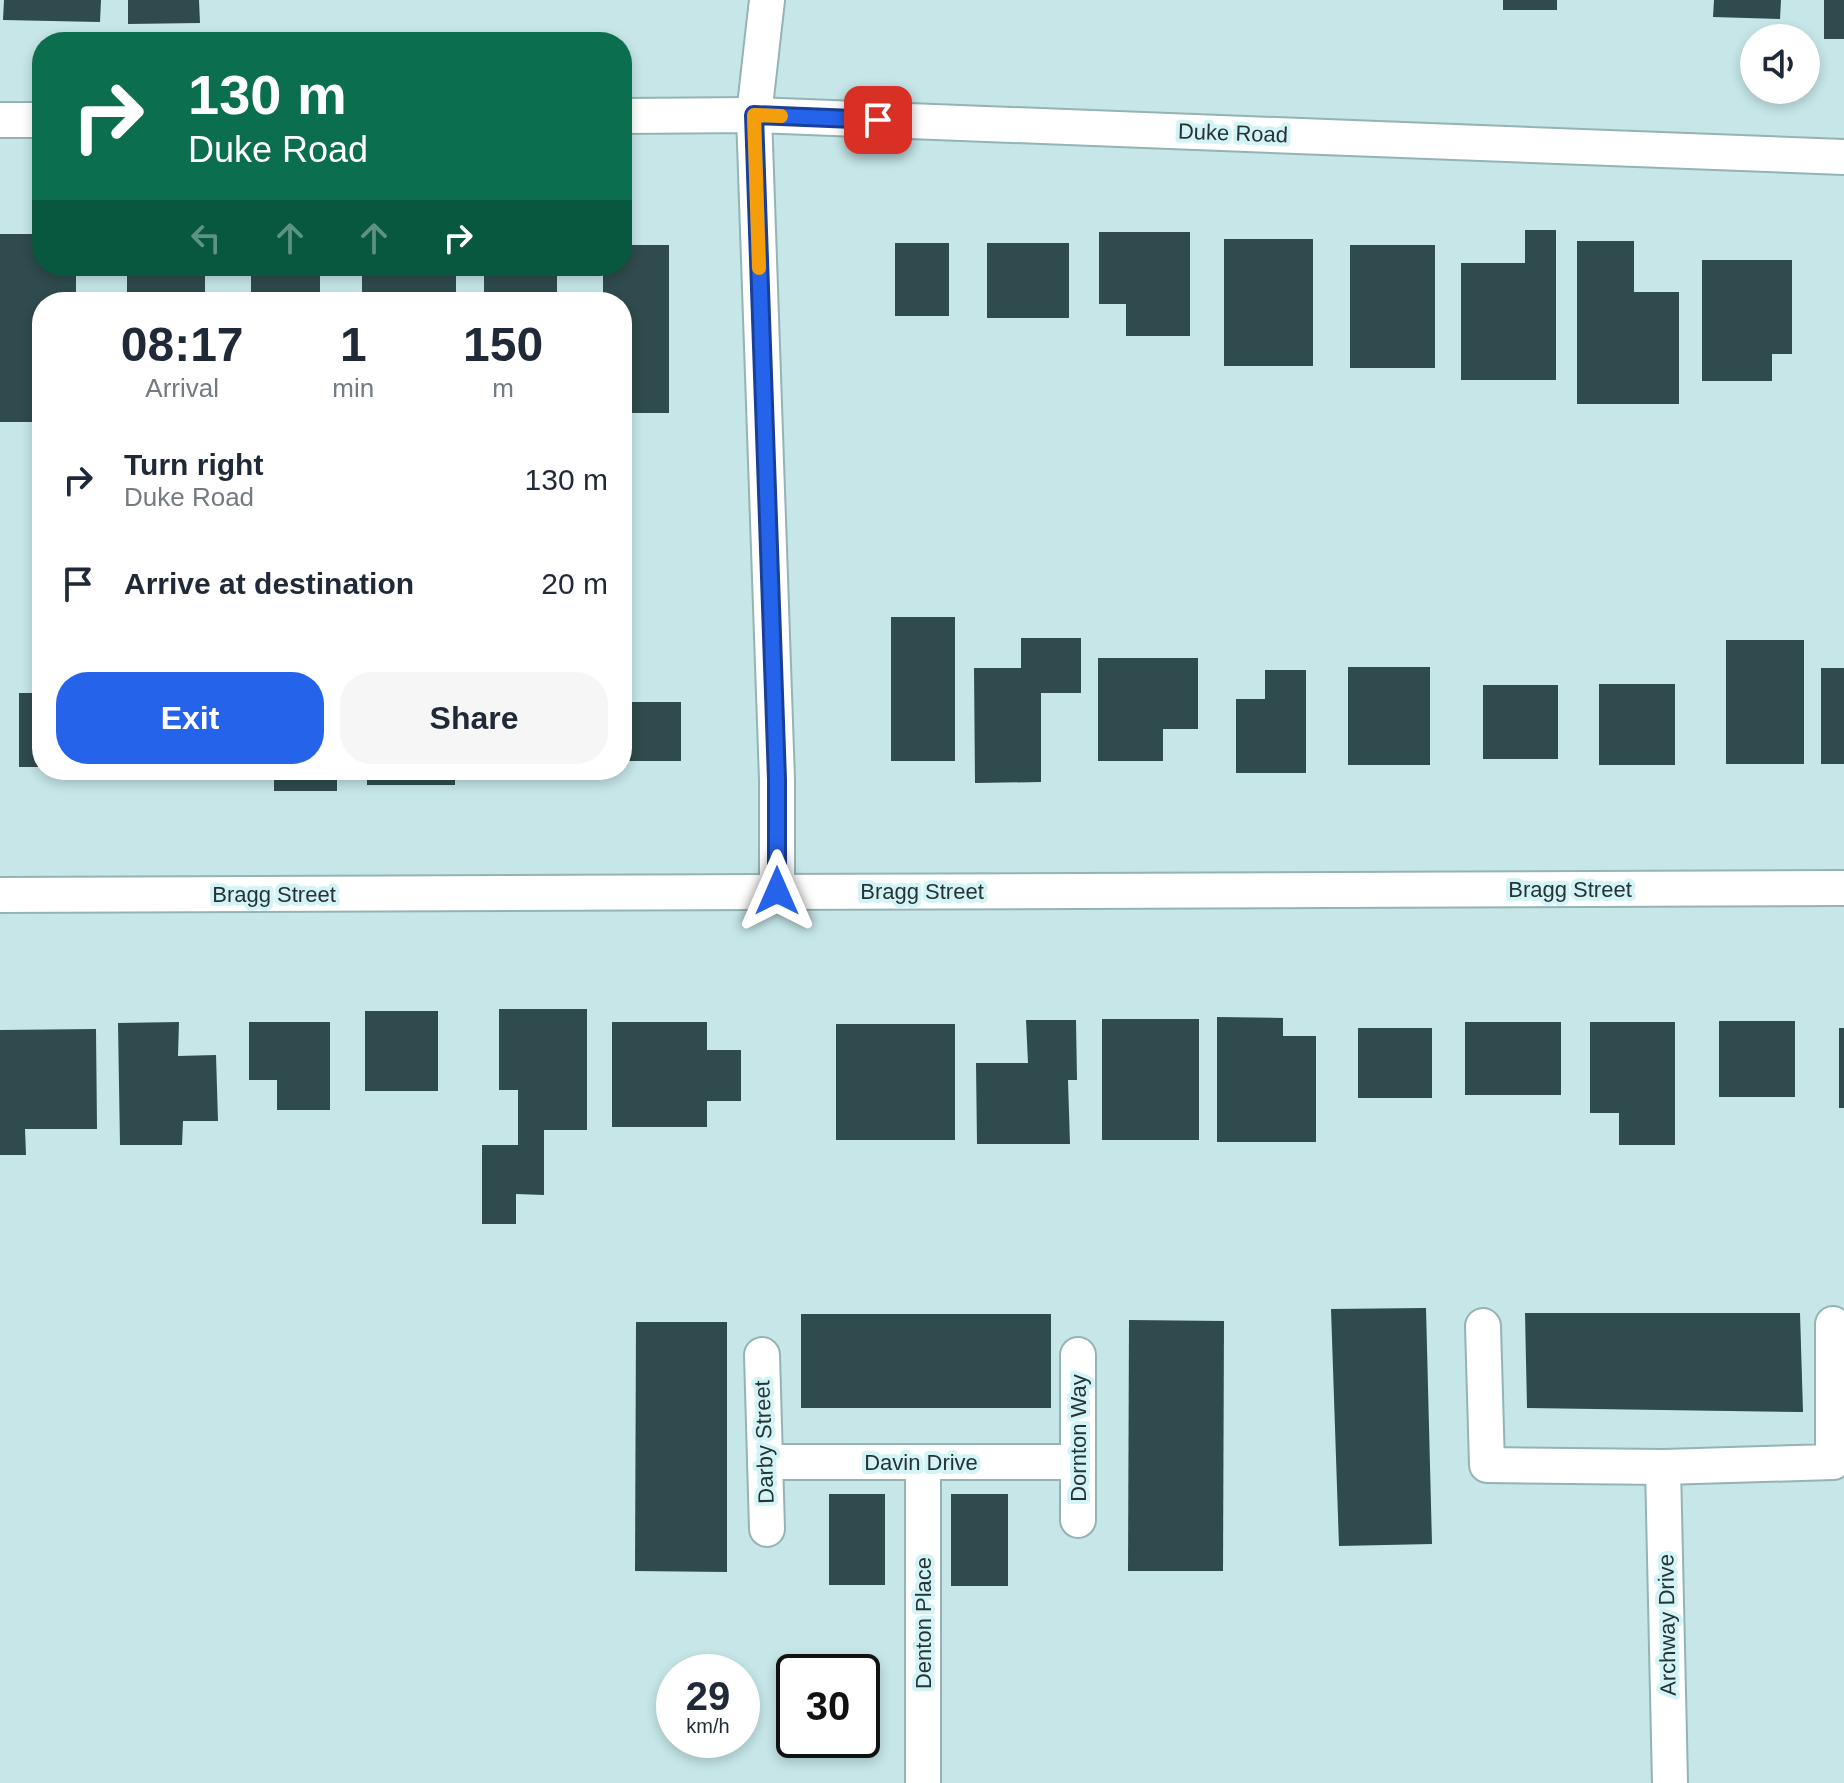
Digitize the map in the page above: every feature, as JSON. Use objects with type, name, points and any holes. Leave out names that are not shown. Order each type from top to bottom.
[{"type":"street","points":[[767,0],[754,115],[777,780],[777,891]]},
{"type":"street","name":"Duke Road","points":[[632,116],[754,115],[1844,157]]},
{"type":"street","points":[[0,120],[32,120]]},
{"type":"street","name":"Bragg Street","points":[[0,895],[1844,888]]},
{"type":"street","points":[[1483,1326],[1487,1465],[1663,1467],[1833,1462],[1833,1324]]},
{"type":"street","name":"Darby Street","points":[[762,1355],[767,1529]]},
{"type":"street","name":"Dornton Way","points":[[1078,1355],[1078,1520]]},
{"type":"street","name":"Davin Drive","points":[[765,1462],[1078,1462]]},
{"type":"street","name":"Denton Place","points":[[923,1462],[923,1783]]},
{"type":"street","name":"Archway Drive","points":[[1663,1467],[1670,1783]]},
{"type":"building","points":[[4,0],[101,0],[100,22],[3,20]]},
{"type":"building","points":[[128,0],[199,0],[200,23],[128,24]]},
{"type":"building","points":[[1503,0],[1557,0],[1557,10],[1503,10]]},
{"type":"building","points":[[1714,0],[1781,0],[1780,19],[1713,17]]},
{"type":"building","points":[[1824,0],[1844,0],[1844,39],[1824,39]]},
{"type":"building","points":[[1525,230],[1556,230],[1556,380],[1461,380],[1461,263],[1525,263]]},
{"type":"building","points":[[1099,232],[1190,232],[1190,336],[1126,336],[1126,304],[1099,304]]},
{"type":"building","points":[[0,234],[32,234],[32,276],[76,276],[76,292],[32,292],[32,422],[0,422]]},
{"type":"building","points":[[1224,239],[1313,239],[1313,366],[1224,366]]},
{"type":"building","points":[[1577,241],[1634,241],[1634,292],[1679,292],[1679,404],[1577,404]]},
{"type":"building","points":[[895,243],[949,243],[949,316],[895,316]]},
{"type":"building","points":[[987,243],[1069,243],[1069,318],[987,318]]},
{"type":"building","points":[[632,245],[669,245],[669,413],[632,413],[632,292],[603,292],[603,276],[632,276]]},
{"type":"building","points":[[1350,245],[1435,245],[1435,368],[1350,368]]},
{"type":"building","points":[[1702,260],[1792,260],[1792,354],[1772,354],[1772,381],[1702,381]]},
{"type":"building","points":[[127,276],[205,276],[205,292],[127,292]]},
{"type":"building","points":[[251,276],[320,276],[320,292],[251,292]]},
{"type":"building","points":[[362,276],[456,276],[456,292],[362,292]]},
{"type":"building","points":[[484,276],[557,276],[557,292],[484,292]]},
{"type":"building","points":[[891,617],[955,617],[955,761],[891,761]]},
{"type":"building","points":[[1021,638],[1081,638],[1081,693],[1041,693],[1041,782],[975,783],[974,668],[1021,668]]},
{"type":"building","points":[[1726,640],[1804,640],[1804,764],[1726,764]]},
{"type":"building","points":[[1098,658],[1198,658],[1198,729],[1163,729],[1163,761],[1098,761]]},
{"type":"building","points":[[1348,667],[1430,667],[1430,765],[1348,765]]},
{"type":"building","points":[[1821,668],[1844,668],[1844,764],[1821,764]]},
{"type":"building","points":[[1265,670],[1306,670],[1306,773],[1236,773],[1236,699],[1265,699]]},
{"type":"building","points":[[1599,684],[1675,684],[1675,765],[1599,765]]},
{"type":"building","points":[[1483,685],[1558,685],[1558,759],[1483,759]]},
{"type":"building","points":[[19,693],[32,693],[32,767],[19,767]]},
{"type":"building","points":[[632,702],[681,702],[681,761],[632,761]]},
{"type":"building","points":[[274,780],[337,780],[337,791],[274,791]]},
{"type":"building","points":[[367,780],[455,780],[455,785],[367,785]]},
{"type":"building","points":[[499,1009],[587,1009],[587,1130],[544,1130],[544,1195],[516,1194],[516,1224],[482,1224],[482,1145],[518,1145],[518,1090],[499,1090]]},
{"type":"building","points":[[365,1011],[438,1011],[438,1091],[365,1091]]},
{"type":"building","points":[[1217,1017],[1283,1018],[1283,1036],[1316,1036],[1316,1142],[1217,1142]]},
{"type":"building","points":[[1102,1019],[1199,1019],[1199,1140],[1102,1140]]},
{"type":"building","points":[[1026,1020],[1076,1020],[1077,1080],[1068,1080],[1070,1144],[977,1144],[976,1063],[1028,1063]]},
{"type":"building","points":[[1719,1021],[1795,1021],[1795,1097],[1719,1097]]},
{"type":"building","points":[[179,1022],[178,1056],[216,1055],[218,1121],[183,1121],[182,1145],[120,1145],[118,1023]]},
{"type":"building","points":[[249,1022],[330,1022],[330,1110],[277,1110],[277,1080],[249,1080]]},
{"type":"building","points":[[612,1022],[707,1022],[707,1050],[741,1050],[741,1101],[707,1101],[707,1127],[612,1127]]},
{"type":"building","points":[[1465,1022],[1561,1022],[1561,1095],[1465,1095]]},
{"type":"building","points":[[1590,1022],[1675,1022],[1675,1145],[1619,1145],[1619,1113],[1590,1113]]},
{"type":"building","points":[[836,1024],[955,1024],[955,1140],[836,1140]]},
{"type":"building","points":[[1358,1028],[1432,1028],[1432,1098],[1358,1098]]},
{"type":"building","points":[[1839,1028],[1844,1028],[1844,1108],[1839,1108]]},
{"type":"building","points":[[96,1029],[97,1129],[25,1129],[26,1155],[0,1155],[0,1030]]},
{"type":"building","points":[[1426,1308],[1432,1544],[1339,1546],[1331,1309]]},
{"type":"building","points":[[1525,1313],[1800,1313],[1803,1412],[1527,1408]]},
{"type":"building","points":[[801,1314],[1051,1314],[1051,1408],[801,1408]]},
{"type":"building","points":[[1129,1320],[1224,1321],[1223,1571],[1128,1571]]},
{"type":"building","points":[[636,1322],[727,1322],[727,1572],[635,1571]]},
{"type":"building","points":[[829,1494],[885,1494],[885,1585],[829,1585]]},
{"type":"building","points":[[951,1494],[1008,1494],[1008,1586],[951,1586]]},
{"type":"slow traffic","points":[[759,268],[754,115],[781,116]]},
{"type":"route","points":[[777,891],[777,780],[754,115],[878,120]]}]
